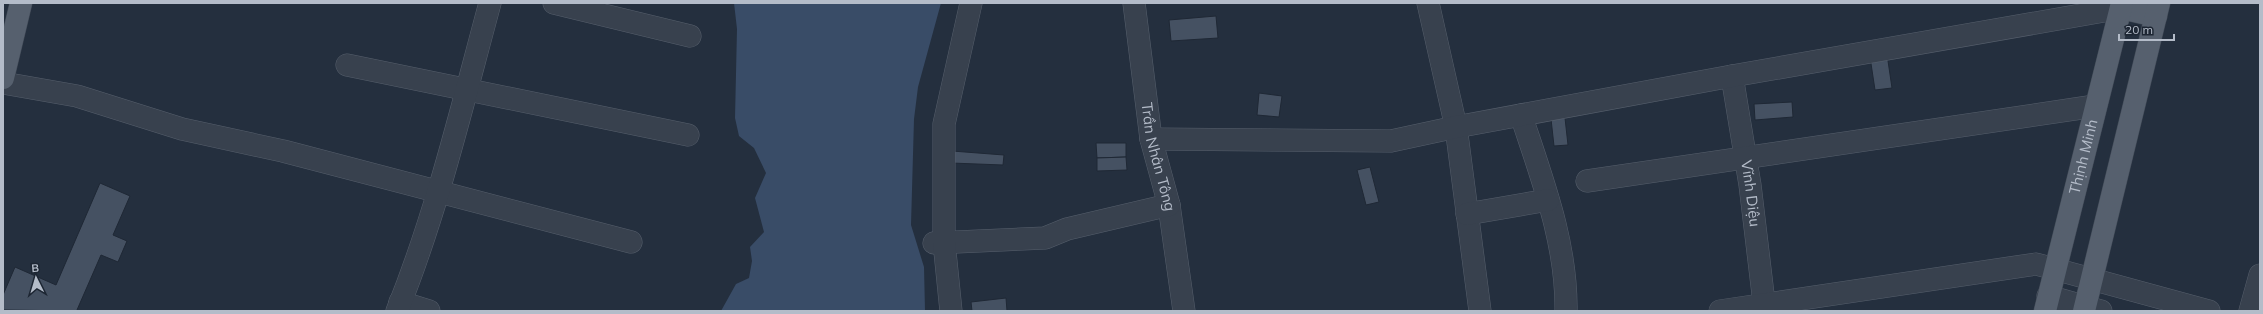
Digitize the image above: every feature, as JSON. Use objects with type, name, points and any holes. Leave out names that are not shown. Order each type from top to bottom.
[{"type":"main road","points":[[3,78],[21,3]]},
{"type":"main road","points":[[2090,310],[2092,279],[2157,10],[2121,6]]},
{"type":"main road","name":"Thịnh Minh","points":[[2047,304],[2121,6]]},
{"type":"street","points":[[429,311],[399,307],[437,190],[490,3]]},
{"type":"street","points":[[554,3],[690,36]]},
{"type":"street","points":[[951,311],[939,242],[944,124],[971,3]]},
{"type":"street","name":"Trần Nhân Tông","points":[[1134,3],[1151,139],[1169,205],[1184,311]]},
{"type":"street","points":[[1428,3],[1456,127],[1480,311]]},
{"type":"street","points":[[1151,139],[1391,141],[1456,127],[2121,6]]},
{"type":"street","points":[[347,65],[688,135]]},
{"type":"street","name":"Vĩnh Diệu","points":[[1732,76],[1745,158],[1765,307]]},
{"type":"street","points":[[3,83],[77,96],[182,129],[284,151],[631,242]]},
{"type":"street","points":[[1587,181],[2095,106]]},
{"type":"street","points":[[1521,115],[1548,200],[1563,258],[1566,311]]},
{"type":"street","points":[[1467,214],[1548,200]]},
{"type":"street","points":[[939,242],[1045,238],[1067,229],[1169,205]]},
{"type":"street","points":[[1720,311],[1765,307],[2036,264],[2209,311]]},
{"type":"street","points":[[2250,311],[2260,275]]},
{"type":"street","points":[[2047,304],[2090,310]]},
{"type":"water","points":[[734,3],[941,3],[918,87],[914,119],[911,225],[924,267],[925,311],[721,311],[736,284],[749,278],[752,261],[750,247],[764,232],[755,198],[766,173],[754,148],[739,136],[735,118],[737,29]]},
{"type":"building","points":[[1216,16],[1218,38],[1171,41],[1169,20]]},
{"type":"building","points":[[1887,54],[1892,88],[1875,90],[1870,57]]},
{"type":"building","points":[[1259,93],[1282,96],[1279,117],[1257,115]]},
{"type":"building","points":[[1792,102],[1793,117],[1755,120],[1754,104]]},
{"type":"building","points":[[1565,118],[1568,145],[1554,146],[1551,119]]},
{"type":"building","points":[[1096,143],[1126,143],[1126,157],[1097,158]]},
{"type":"building","points":[[952,151],[1004,155],[1003,165],[951,163]]},
{"type":"building","points":[[1126,157],[1127,170],[1097,171],[1097,158]]},
{"type":"building","points":[[1370,167],[1379,202],[1366,205],[1357,170]]},
{"type":"building","points":[[100,183],[130,196],[113,235],[127,241],[118,262],[101,255],[77,310],[78,311],[3,310],[3,295],[15,267],[56,285]]},
{"type":"building","points":[[1006,298],[1007,311],[972,311],[971,302]]}]
